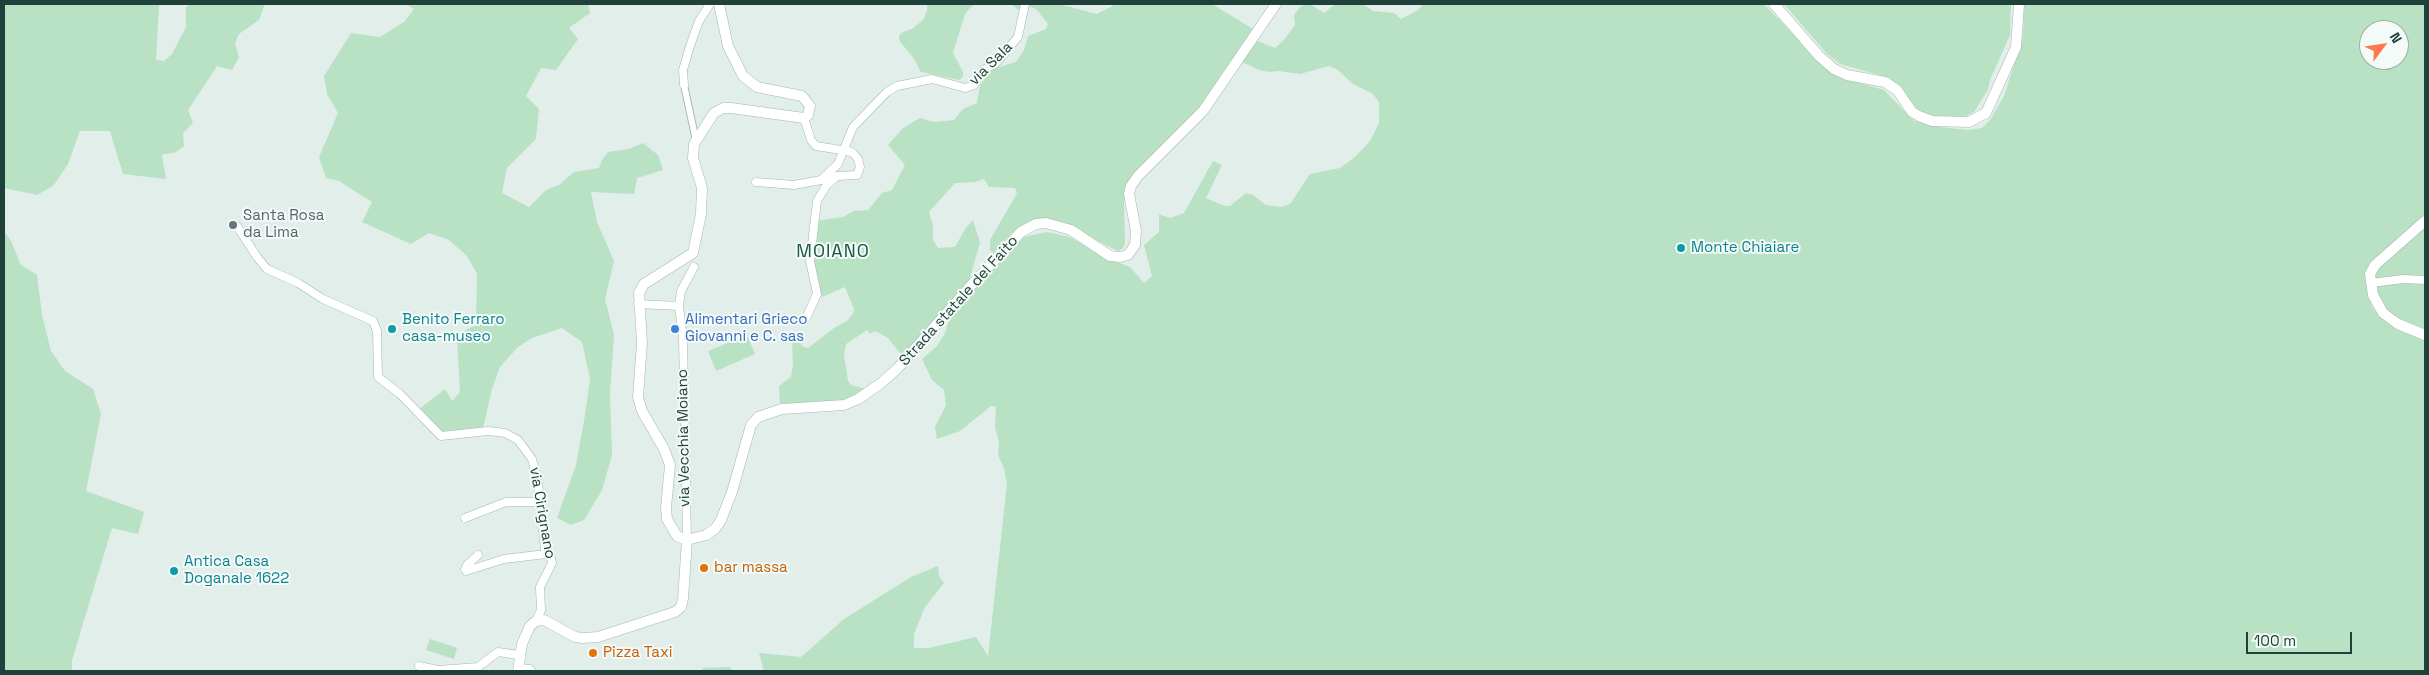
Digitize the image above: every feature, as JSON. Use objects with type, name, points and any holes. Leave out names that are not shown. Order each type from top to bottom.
[{"type":"street","points":[[695,136],[684,85],[683,70],[699,21],[710,4]]},
{"type":"street","points":[[719,4],[728,46],[743,76],[757,87],[802,96],[810,106],[808,115],[804,118]]},
{"type":"street","name":"via Sala","points":[[756,182],[794,185],[821,180],[838,164],[853,127],[887,92],[897,86],[932,79],[965,88],[974,85],[982,70],[995,64],[1018,37],[1025,4]]},
{"type":"street","name":"Strada statale del Faito","points":[[687,540],[706,535],[715,529],[721,520],[732,492],[751,425],[758,417],[782,410],[844,405],[858,399],[880,384],[897,369],[974,280],[1021,232],[1036,224],[1046,223],[1071,230],[1110,256],[1120,257],[1128,255],[1135,245],[1136,231],[1129,194],[1131,186],[1138,176],[1203,111],[1276,4]]},
{"type":"street","points":[[1774,4],[1819,56],[1834,69],[1847,75],[1885,82],[1897,90],[1912,112],[1919,116],[1932,121],[1969,122],[1986,113],[2016,46],[2019,4]]},
{"type":"street","points":[[531,671],[530,669],[518,670],[519,655],[530,626],[536,621],[544,620],[575,637],[598,637],[675,612],[682,607],[687,540],[677,536],[667,520],[666,508],[670,465],[642,411],[638,397],[642,352],[638,304],[639,293],[644,284],[655,275],[679,264],[692,253],[701,214],[702,188],[693,158],[694,144],[714,113],[722,108],[731,108],[804,118]]},
{"type":"street","points":[[804,118],[811,140],[816,146],[853,153],[858,159],[860,167],[857,175],[837,176],[826,186],[817,201],[810,261],[817,294],[806,318]]},
{"type":"street","points":[[2425,221],[2375,265],[2370,274],[2377,305],[2383,313],[2398,324],[2425,336]]},
{"type":"street","name":"via Cirignano","points":[[237,226],[267,269],[298,283],[323,299],[373,321],[377,331],[378,377],[400,394],[442,436],[488,431],[505,433],[518,440],[532,459],[540,502],[546,554],[551,558],[552,564],[540,587],[541,610],[536,621]]},
{"type":"street","name":"via Vecchia Moiano","points":[[687,540],[683,338],[679,306],[681,291],[694,267]]},
{"type":"street","points":[[2371,283],[2403,279],[2425,280]]},
{"type":"street","points":[[638,304],[679,306]]},
{"type":"street","points":[[465,518],[506,502],[540,502]]},
{"type":"street","points":[[478,555],[467,565],[466,571],[504,559],[546,554]]},
{"type":"street","points":[[420,666],[438,670],[478,667],[498,652],[519,655]]},
{"type":"green space","points":[[4,4],[159,4],[156,60],[164,61],[172,54],[186,27],[186,7],[189,4],[263,4],[264,6],[259,20],[239,34],[235,43],[239,57],[232,70],[217,66],[188,110],[193,123],[183,133],[184,146],[176,152],[162,155],[166,179],[123,174],[110,131],[80,131],[68,164],[53,186],[37,195],[4,188]]},
{"type":"green space","points":[[406,4],[588,4],[590,13],[569,28],[578,39],[556,70],[541,68],[526,96],[539,109],[536,139],[507,168],[502,193],[529,207],[546,190],[559,185],[574,172],[599,168],[608,152],[629,149],[643,143],[658,155],[663,170],[637,178],[634,194],[591,192],[597,222],[614,261],[605,299],[614,335],[610,394],[612,455],[602,490],[584,520],[571,525],[557,518],[576,465],[585,415],[590,379],[582,342],[562,328],[532,338],[518,347],[500,367],[492,389],[483,428],[440,432],[419,409],[445,389],[452,401],[460,392],[457,338],[464,331],[476,325],[477,274],[467,256],[449,240],[429,233],[411,244],[362,222],[372,202],[339,181],[326,178],[319,157],[338,113],[327,94],[324,76],[351,33],[380,37],[404,22],[414,9]]},
{"type":"green space","points":[[927,4],[974,4],[965,14],[953,53],[963,72],[963,77],[959,80],[921,72],[914,59],[899,40],[899,36],[903,32],[912,29],[923,20],[927,11]]},
{"type":"green space","points":[[1012,4],[1059,4],[1097,14],[1116,4],[1212,4],[1253,29],[1193,117],[1130,181],[1124,202],[1125,244],[1122,249],[1118,251],[1056,221],[1043,219],[1027,223],[1012,233],[993,253],[990,250],[990,240],[1017,193],[1015,188],[989,187],[984,179],[975,182],[955,183],[929,212],[933,225],[933,240],[938,248],[955,247],[965,229],[973,220],[980,243],[969,281],[903,357],[888,338],[875,331],[870,334],[867,330],[846,344],[844,355],[848,381],[851,385],[866,389],[847,400],[780,404],[779,386],[791,377],[793,364],[792,338],[797,339],[803,347],[808,348],[834,328],[847,321],[853,314],[854,309],[845,287],[822,297],[810,272],[816,221],[843,217],[854,211],[868,210],[882,193],[892,190],[905,165],[888,145],[903,128],[920,118],[934,122],[954,120],[963,109],[977,103],[980,85],[992,69],[1016,62],[1024,50],[1028,36],[1046,29],[1048,24],[1037,10],[1032,7],[1017,9]]},
{"type":"green space","points":[[1306,4],[1310,4],[1324,13],[1335,4],[1363,4],[1373,11],[1394,13],[1401,19],[1418,10],[1423,4],[1764,4],[1828,70],[1839,77],[1884,90],[1914,121],[1940,127],[1968,130],[1982,128],[1990,120],[2004,96],[2023,37],[2024,4],[2425,4],[2425,214],[2371,262],[2366,273],[2372,307],[2380,317],[2398,329],[2425,340],[2425,671],[764,671],[759,653],[801,657],[844,619],[911,577],[938,566],[939,576],[944,583],[925,607],[914,634],[914,648],[929,648],[976,637],[988,656],[1007,484],[1004,468],[998,455],[999,441],[995,427],[996,407],[991,406],[960,431],[937,439],[935,427],[946,405],[944,390],[932,380],[922,359],[937,346],[945,333],[948,323],[973,289],[1024,237],[1047,232],[1070,237],[1106,258],[1130,267],[1144,283],[1152,276],[1144,245],[1159,232],[1159,214],[1170,218],[1184,213],[1213,161],[1222,165],[1206,198],[1225,206],[1230,206],[1246,193],[1253,195],[1266,205],[1281,207],[1290,204],[1310,174],[1340,168],[1356,156],[1370,141],[1379,123],[1379,102],[1373,94],[1353,84],[1338,70],[1329,66],[1300,74],[1259,70],[1242,62],[1257,41],[1275,48],[1283,41],[1295,25],[1294,15],[1300,7]]},
{"type":"green space","points":[[1784,4],[2011,4],[2010,35],[1990,80],[1988,90],[1974,112],[1966,116],[1941,118],[1920,112],[1890,78],[1840,64],[1827,54]]},
{"type":"green space","points":[[2425,226],[2425,331],[2400,321],[2386,311],[2377,294],[2374,275],[2378,267]]},
{"type":"green space","points":[[4,231],[11,241],[21,265],[37,275],[42,315],[51,351],[65,371],[93,389],[101,414],[86,491],[144,512],[138,534],[112,528],[72,660],[72,671],[4,671]]},
{"type":"green space","points":[[747,335],[755,354],[716,371],[708,351]]},
{"type":"green space","points":[[430,639],[457,648],[454,659],[426,650]]},
{"type":"green space","points":[[730,667],[732,671],[703,671],[702,668]]},
{"type":"place","name":"Santa Rosa da Lima","points":[[233,225]]},
{"type":"place","name":"Monte Chiaiare","points":[[1681,248]]},
{"type":"place","name":"Benito Ferraro casa-museo","points":[[392,329]]},
{"type":"place","name":"Alimentari Grieco Giovanni e C. sas","points":[[675,329]]},
{"type":"place","name":"bar massa","points":[[704,568]]},
{"type":"place","name":"Antica Casa Doganale 1622","points":[[174,571]]},
{"type":"place","name":"Pizza Taxi","points":[[593,653]]},
{"type":"district","name":"MOIANO","points":[[833,252]]}]
